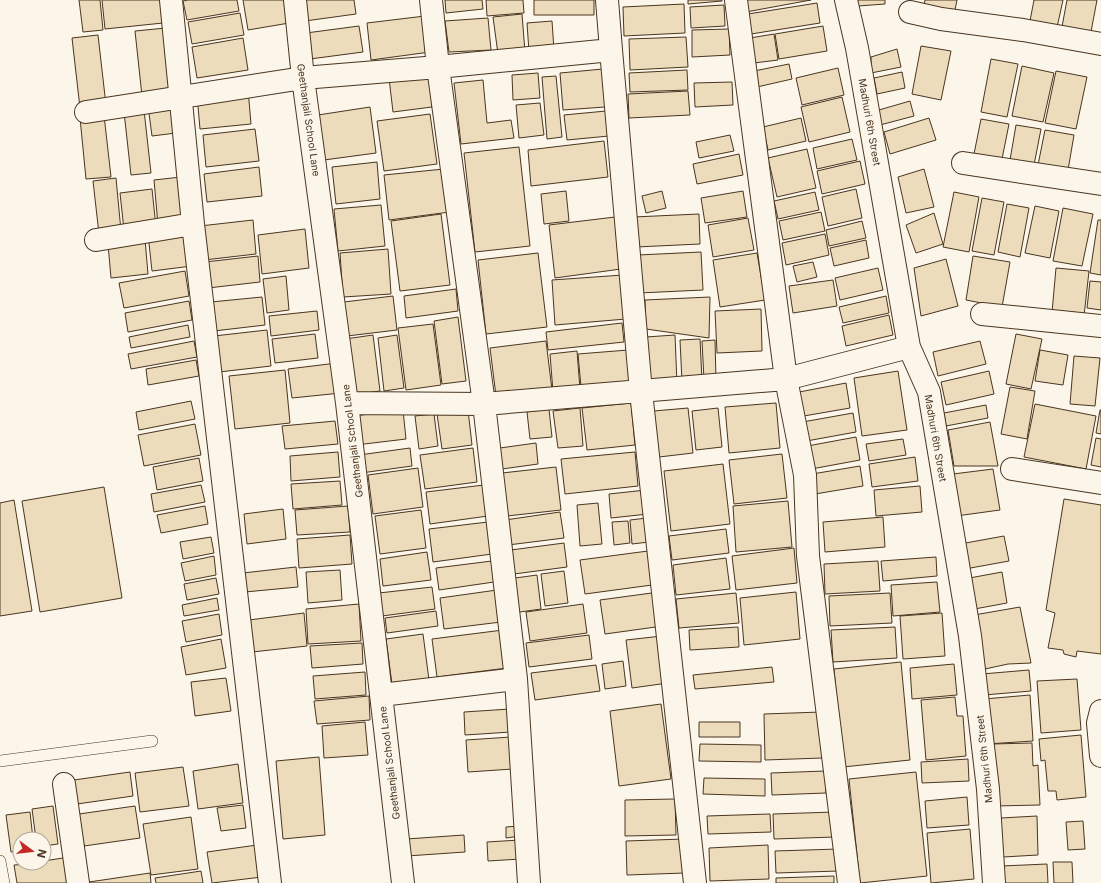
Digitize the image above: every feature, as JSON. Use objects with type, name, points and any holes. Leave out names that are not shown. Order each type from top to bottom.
[{"type":"street","points":[[171,0],[193,224],[270,883]]},
{"type":"street","name":"Geethanjali School Lane","points":[[295,0],[303,78],[347,403],[403,883]]},
{"type":"street","points":[[431,0],[438,68],[484,404],[516,679],[529,883]]},
{"type":"street","points":[[607,0],[641,392],[695,883]]},
{"type":"street","points":[[736,0],[786,379],[805,475],[808,556],[849,883]]},
{"type":"street","name":"Madhuri 6th Street","points":[[846,0],[857,48],[909,347],[928,392],[970,636],[988,789],[994,883]]},
{"type":"street","points":[[910,12],[941,19],[1023,30],[1101,44]]},
{"type":"street","points":[[86,112],[303,78],[438,68],[611,50]]},
{"type":"street","points":[[963,164],[1101,184]]},
{"type":"street","points":[[96,240],[193,224]]},
{"type":"street","points":[[982,314],[1101,326]]},
{"type":"street","points":[[347,403],[484,404],[786,379],[909,347]]},
{"type":"street","points":[[1012,469],[1101,482]]},
{"type":"street","points":[[381,695],[516,679]]},
{"type":"street","points":[[1101,711],[1098,723],[1101,756]]},
{"type":"street","points":[[64,784],[78,883]]},
{"type":"lane","points":[[0,761],[152,741]]},
{"type":"lane","points":[[0,861],[4,883]]},
{"type":"building","points":[[79,0],[100,0],[103,30],[83,32]]},
{"type":"building","points":[[102,0],[161,0],[163,23],[105,29]]},
{"type":"building","points":[[237,0],[239,11],[187,20],[183,1]]},
{"type":"building","points":[[243,0],[292,0],[295,22],[248,30]]},
{"type":"building","points":[[303,0],[354,0],[356,14],[305,21]]},
{"type":"building","points":[[445,0],[482,0],[483,9],[446,13]]},
{"type":"building","points":[[486,0],[523,0],[524,13],[487,16]]},
{"type":"building","points":[[534,0],[594,0],[594,15],[534,15]]},
{"type":"building","points":[[688,0],[722,0],[722,1],[688,4]]},
{"type":"building","points":[[744,0],[811,0],[746,12]]},
{"type":"building","points":[[857,0],[885,0],[885,4],[858,6]]},
{"type":"building","points":[[925,0],[957,0],[954,15],[923,9]]},
{"type":"building","points":[[1034,0],[1063,0],[1056,32],[1029,26]]},
{"type":"building","points":[[1067,0],[1097,0],[1090,37],[1061,32]]},
{"type":"building","points":[[817,3],[820,23],[751,34],[748,14]]},
{"type":"building","points":[[684,4],[685,33],[624,36],[623,7]]},
{"type":"building","points":[[724,5],[725,26],[691,28],[690,7]]},
{"type":"building","points":[[240,13],[244,35],[192,44],[188,22]]},
{"type":"building","points":[[522,14],[525,52],[498,54],[493,17]]},
{"type":"building","points":[[425,16],[430,52],[371,60],[367,23]]},
{"type":"building","points":[[488,18],[491,50],[449,52],[445,21]]},
{"type":"building","points":[[552,21],[554,50],[529,52],[527,23]]},
{"type":"building","points":[[359,26],[363,52],[310,59],[306,33]]},
{"type":"building","points":[[823,26],[827,51],[779,59],[775,34]]},
{"type":"building","points":[[166,28],[174,93],[142,96],[135,31]]},
{"type":"building","points":[[729,29],[730,55],[692,57],[692,30]]},
{"type":"building","points":[[774,34],[778,60],[754,63],[750,38]]},
{"type":"building","points":[[98,35],[106,105],[80,108],[72,38]]},
{"type":"building","points":[[686,37],[688,67],[630,70],[629,39]]},
{"type":"building","points":[[243,38],[248,70],[197,78],[192,47]]},
{"type":"building","points":[[921,46],[951,51],[941,100],[912,94]]},
{"type":"building","points":[[897,49],[901,67],[871,73],[871,57]]},
{"type":"building","points":[[991,59],[1018,64],[1007,117],[981,112]]},
{"type":"building","points":[[789,64],[792,79],[757,87],[754,71]]},
{"type":"building","points":[[1022,66],[1054,73],[1043,122],[1012,116]]},
{"type":"building","points":[[838,68],[844,95],[802,105],[796,78]]},
{"type":"building","points":[[603,69],[605,107],[563,110],[560,73]]},
{"type":"building","points":[[687,70],[688,90],[630,92],[629,73]]},
{"type":"building","points":[[1056,71],[1087,77],[1076,129],[1045,123]]},
{"type":"building","points":[[902,72],[905,88],[877,94],[874,78]]},
{"type":"building","points":[[429,73],[432,107],[393,112],[389,78]]},
{"type":"building","points":[[538,73],[540,98],[513,100],[512,75]]},
{"type":"building","points":[[556,76],[562,137],[547,139],[542,77]]},
{"type":"building","points":[[483,80],[487,123],[511,120],[514,138],[461,144],[454,83]]},
{"type":"building","points":[[732,82],[733,105],[695,107],[694,83]]},
{"type":"building","points":[[248,89],[251,124],[200,129],[197,95]]},
{"type":"building","points":[[688,91],[690,115],[629,118],[628,94]]},
{"type":"building","points":[[842,97],[850,132],[809,142],[801,107]]},
{"type":"building","points":[[910,101],[914,116],[880,125],[879,110]]},
{"type":"building","points":[[540,103],[544,135],[519,138],[516,105]]},
{"type":"building","points":[[173,104],[176,133],[152,136],[148,106]]},
{"type":"building","points":[[370,107],[376,153],[324,160],[318,115]]},
{"type":"building","points":[[144,110],[151,173],[131,175],[124,112]]},
{"type":"building","points":[[606,111],[609,136],[567,140],[564,115]]},
{"type":"building","points":[[430,114],[437,164],[384,171],[377,121]]},
{"type":"building","points":[[104,115],[111,177],[86,179],[80,118]]},
{"type":"building","points":[[801,118],[806,141],[768,150],[763,127]]},
{"type":"building","points":[[929,118],[936,140],[890,154],[884,132]]},
{"type":"building","points":[[981,119],[1009,124],[1002,159],[974,154]]},
{"type":"building","points":[[1016,125],[1041,129],[1034,165],[1010,160]]},
{"type":"building","points":[[255,129],[259,161],[206,167],[203,135]]},
{"type":"building","points":[[1045,130],[1074,135],[1068,170],[1038,165]]},
{"type":"building","points":[[730,135],[734,151],[699,158],[696,142]]},
{"type":"building","points":[[852,139],[857,160],[817,169],[813,148]]},
{"type":"building","points":[[604,141],[608,177],[531,186],[528,150]]},
{"type":"building","points":[[519,147],[530,246],[475,252],[464,153]]},
{"type":"building","points":[[807,149],[816,188],[777,197],[768,158]]},
{"type":"building","points":[[739,154],[743,175],[697,184],[693,164]]},
{"type":"building","points":[[860,161],[865,184],[822,194],[817,171]]},
{"type":"building","points":[[377,162],[380,199],[336,204],[332,167]]},
{"type":"building","points":[[259,167],[262,196],[207,202],[204,174]]},
{"type":"building","points":[[444,169],[450,212],[389,220],[384,175]]},
{"type":"building","points":[[924,169],[934,207],[906,213],[898,177]]},
{"type":"building","points":[[181,177],[186,222],[158,225],[154,180]]},
{"type":"building","points":[[116,178],[121,231],[99,234],[93,181]]},
{"type":"building","points":[[152,189],[156,227],[124,230],[120,193]]},
{"type":"building","points":[[856,189],[862,218],[828,226],[822,197]]},
{"type":"building","points":[[566,191],[569,221],[544,224],[541,194]]},
{"type":"building","points":[[662,191],[666,208],[646,213],[642,196]]},
{"type":"building","points":[[743,191],[747,217],[705,223],[701,198]]},
{"type":"building","points":[[815,192],[819,210],[778,219],[774,201]]},
{"type":"building","points":[[954,192],[979,197],[969,252],[943,247]]},
{"type":"building","points":[[982,198],[1004,202],[994,255],[972,251]]},
{"type":"building","points":[[1007,204],[1029,208],[1020,257],[998,252]]},
{"type":"building","points":[[381,205],[385,246],[338,251],[334,209]]},
{"type":"building","points":[[1035,206],[1059,211],[1050,258],[1025,253]]},
{"type":"building","points":[[1063,208],[1093,214],[1082,266],[1053,261]]},
{"type":"building","points":[[821,212],[825,231],[783,240],[779,221]]},
{"type":"building","points":[[934,213],[943,244],[916,253],[906,225]]},
{"type":"building","points":[[441,214],[450,285],[400,291],[391,221]]},
{"type":"building","points":[[699,214],[700,244],[636,247],[634,217]]},
{"type":"building","points":[[615,217],[621,269],[555,278],[549,225]]},
{"type":"building","points":[[748,218],[754,250],[713,257],[708,225]]},
{"type":"building","points":[[253,220],[256,254],[204,260],[200,226]]},
{"type":"building","points":[[1098,220],[1101,220],[1101,275],[1090,273]]},
{"type":"building","points":[[862,221],[866,238],[829,246],[826,230]]},
{"type":"building","points":[[305,229],[309,268],[262,274],[258,235]]},
{"type":"building","points":[[188,230],[192,266],[152,271],[148,234]]},
{"type":"building","points":[[825,234],[829,255],[786,265],[782,243]]},
{"type":"building","points":[[145,239],[148,274],[111,278],[108,244]]},
{"type":"building","points":[[866,240],[869,258],[834,266],[830,248]]},
{"type":"building","points":[[388,249],[391,294],[343,297],[340,253]]},
{"type":"building","points":[[701,252],[703,290],[639,293],[638,255]]},
{"type":"building","points":[[538,253],[547,327],[486,334],[478,260]]},
{"type":"building","points":[[757,253],[765,300],[720,307],[713,260]]},
{"type":"building","points":[[258,256],[260,282],[208,288],[205,262]]},
{"type":"building","points":[[973,256],[1010,262],[1002,307],[966,300]]},
{"type":"building","points":[[946,259],[958,306],[921,316],[914,268]]},
{"type":"building","points":[[813,262],[817,277],[797,282],[793,266]]},
{"type":"building","points":[[878,268],[883,290],[840,300],[835,278]]},
{"type":"building","points":[[1056,268],[1089,271],[1084,316],[1052,312]]},
{"type":"building","points":[[185,271],[189,296],[124,308],[119,283]]},
{"type":"building","points":[[623,275],[626,319],[555,325],[552,280]]},
{"type":"building","points":[[286,276],[289,310],[267,313],[263,279]]},
{"type":"building","points":[[833,280],[837,306],[793,313],[789,286]]},
{"type":"building","points":[[1090,281],[1101,282],[1101,310],[1087,308]]},
{"type":"building","points":[[456,289],[458,311],[406,318],[404,296]]},
{"type":"building","points":[[393,296],[397,330],[347,336],[344,302]]},
{"type":"building","points":[[886,296],[889,313],[843,323],[839,307]]},
{"type":"building","points":[[262,297],[265,325],[214,331],[211,302]]},
{"type":"building","points":[[710,297],[709,338],[646,329],[645,300]]},
{"type":"building","points":[[189,301],[192,320],[128,332],[125,313]]},
{"type":"building","points":[[761,309],[762,351],[717,353],[715,311]]},
{"type":"building","points":[[317,311],[319,330],[271,336],[269,316]]},
{"type":"building","points":[[889,315],[893,335],[846,346],[842,326]]},
{"type":"building","points":[[458,317],[466,381],[442,384],[434,321]]},
{"type":"building","points":[[622,323],[624,342],[548,350],[546,332]]},
{"type":"building","points":[[433,324],[441,385],[406,390],[398,328]]},
{"type":"building","points":[[188,325],[190,337],[131,348],[129,337]]},
{"type":"building","points":[[267,330],[271,366],[219,372],[214,336]]},
{"type":"building","points":[[315,334],[318,358],[275,363],[272,339]]},
{"type":"building","points":[[1016,334],[1042,339],[1031,389],[1006,384]]},
{"type":"building","points":[[373,335],[380,391],[352,395],[345,339]]},
{"type":"building","points":[[397,335],[404,388],[384,391],[378,338]]},
{"type":"building","points":[[675,335],[677,384],[648,385],[646,337]]},
{"type":"building","points":[[700,339],[702,381],[682,382],[680,340]]},
{"type":"building","points":[[715,340],[716,380],[704,380],[702,341]]},
{"type":"building","points":[[194,341],[197,357],[131,369],[128,354]]},
{"type":"building","points":[[546,341],[552,390],[496,396],[490,348]]},
{"type":"building","points":[[980,341],[986,364],[938,376],[933,352]]},
{"type":"building","points":[[628,350],[631,383],[581,387],[578,354]]},
{"type":"building","points":[[1040,350],[1068,355],[1063,385],[1035,381]]},
{"type":"building","points":[[577,351],[580,389],[553,392],[550,354]]},
{"type":"building","points":[[1074,356],[1100,358],[1095,406],[1070,404]]},
{"type":"building","points":[[196,360],[199,376],[148,385],[146,369]]},
{"type":"building","points":[[337,363],[341,393],[292,398],[288,369]]},
{"type":"building","points":[[285,370],[290,423],[235,429],[229,376]]},
{"type":"building","points":[[898,371],[907,430],[862,436],[854,378]]},
{"type":"building","points":[[989,371],[994,394],[946,405],[941,382]]},
{"type":"building","points":[[846,383],[850,408],[798,417],[794,393]]},
{"type":"building","points":[[1010,387],[1035,391],[1027,439],[1001,434]]},
{"type":"building","points":[[191,401],[195,419],[139,430],[136,412]]},
{"type":"building","points":[[631,403],[635,445],[587,450],[582,408]]},
{"type":"building","points":[[776,403],[780,448],[729,453],[725,407]]},
{"type":"building","points":[[1035,404],[1096,416],[1086,469],[1024,457]]},
{"type":"building","points":[[986,405],[988,418],[946,426],[944,413]]},
{"type":"building","points":[[580,408],[583,446],[558,448],[553,411]]},
{"type":"building","points":[[688,408],[693,453],[659,457],[654,411]]},
{"type":"building","points":[[718,408],[722,447],[696,450],[692,411]]},
{"type":"building","points":[[549,409],[552,437],[530,439],[527,412]]},
{"type":"building","points":[[403,410],[406,439],[356,445],[353,416]]},
{"type":"building","points":[[468,410],[472,445],[442,449],[437,414]]},
{"type":"building","points":[[1101,410],[1101,434],[1096,433]]},
{"type":"building","points":[[853,413],[856,432],[801,442],[797,423]]},
{"type":"building","points":[[434,414],[438,446],[419,449],[415,416]]},
{"type":"building","points":[[335,421],[338,444],[285,449],[282,426]]},
{"type":"building","points":[[990,422],[998,466],[954,466],[948,430]]},
{"type":"building","points":[[195,424],[201,455],[144,466],[138,435]]},
{"type":"building","points":[[856,437],[860,460],[806,470],[802,447]]},
{"type":"building","points":[[1096,438],[1101,439],[1101,467],[1091,465]]},
{"type":"building","points":[[903,439],[906,455],[869,461],[866,444]]},
{"type":"building","points":[[536,443],[538,464],[502,469],[500,448]]},
{"type":"building","points":[[410,448],[412,466],[361,473],[359,455]]},
{"type":"building","points":[[473,448],[477,482],[425,489],[420,455]]},
{"type":"building","points":[[338,452],[340,477],[291,481],[290,456]]},
{"type":"building","points":[[635,452],[638,486],[565,494],[561,459]]},
{"type":"building","points":[[782,454],[787,498],[734,504],[729,460]]},
{"type":"building","points":[[915,457],[918,481],[872,487],[869,464]]},
{"type":"building","points":[[199,458],[203,481],[157,490],[153,467]]},
{"type":"building","points":[[723,464],[730,524],[671,531],[664,471]]},
{"type":"building","points":[[860,466],[863,486],[809,495],[806,475]]},
{"type":"building","points":[[556,467],[561,510],[507,516],[502,473]]},
{"type":"building","points":[[418,468],[423,507],[373,514],[368,475]]},
{"type":"building","points":[[993,469],[1000,510],[956,516],[953,474]]},
{"type":"building","points":[[340,481],[342,505],[293,509],[291,484]]},
{"type":"building","points":[[201,485],[205,502],[154,512],[151,494]]},
{"type":"building","points":[[484,485],[488,516],[430,524],[426,492]]},
{"type":"building","points":[[920,486],[922,512],[876,516],[874,490]]},
{"type":"building","points":[[104,487],[122,598],[40,612],[22,501]]},
{"type":"building","points":[[646,490],[648,514],[611,518],[609,494]]},
{"type":"building","points":[[1064,499],[1101,505],[1101,654],[1077,651],[1076,657],[1064,654],[1063,650],[1048,648],[1055,613],[1046,610]]},
{"type":"building","points":[[14,500],[32,611],[0,616],[0,503]]},
{"type":"building","points":[[788,501],[792,547],[736,552],[733,506]]},
{"type":"building","points":[[598,503],[602,544],[580,546],[577,505]]},
{"type":"building","points":[[205,506],[208,524],[161,533],[157,515]]},
{"type":"building","points":[[348,506],[350,532],[297,535],[295,510]]},
{"type":"building","points":[[283,509],[286,539],[247,544],[244,514]]},
{"type":"building","points":[[421,510],[426,548],[380,554],[375,516]]},
{"type":"building","points":[[560,512],[564,538],[508,545],[505,520]]},
{"type":"building","points":[[883,517],[885,547],[825,552],[823,522]]},
{"type":"building","points":[[647,518],[649,542],[632,544],[630,520]]},
{"type":"building","points":[[628,521],[630,543],[614,545],[612,522]]},
{"type":"building","points":[[488,522],[492,554],[433,562],[429,529]]},
{"type":"building","points":[[726,529],[729,553],[672,560],[669,536]]},
{"type":"building","points":[[350,535],[352,564],[299,568],[297,539]]},
{"type":"building","points":[[1004,536],[1009,561],[965,569],[960,544]]},
{"type":"building","points":[[211,537],[214,553],[183,559],[180,542]]},
{"type":"building","points":[[564,543],[567,567],[514,574],[511,550]]},
{"type":"building","points":[[794,548],[797,583],[736,590],[732,556]]},
{"type":"building","points":[[648,551],[652,585],[585,594],[580,560]]},
{"type":"building","points":[[427,552],[431,580],[383,586],[380,559]]},
{"type":"building","points":[[214,556],[216,575],[185,581],[181,563]]},
{"type":"building","points":[[936,557],[937,576],[883,581],[881,561]]},
{"type":"building","points":[[726,558],[730,589],[676,595],[673,565]]},
{"type":"building","points":[[492,561],[494,582],[439,590],[436,568]]},
{"type":"building","points":[[878,561],[880,591],[825,594],[824,564]]},
{"type":"building","points":[[296,567],[298,587],[245,592],[243,573]]},
{"type":"building","points":[[340,570],[342,600],[308,603],[306,572]]},
{"type":"building","points":[[564,571],[568,603],[545,606],[541,574]]},
{"type":"building","points":[[1002,572],[1007,603],[969,610],[964,579]]},
{"type":"building","points":[[537,575],[541,609],[513,613],[508,579]]},
{"type":"building","points":[[216,578],[219,594],[187,600],[184,584]]},
{"type":"building","points":[[937,582],[940,612],[893,616],[891,585]]},
{"type":"building","points":[[432,587],[435,609],[382,616],[379,593]]},
{"type":"building","points":[[497,590],[501,622],[444,629],[440,598]]},
{"type":"building","points":[[659,592],[663,626],[605,634],[600,600]]},
{"type":"building","points":[[796,592],[800,639],[744,645],[740,598]]},
{"type":"building","points":[[736,593],[739,623],[679,628],[676,599]]},
{"type":"building","points":[[890,593],[892,623],[830,626],[829,596]]},
{"type":"building","points":[[217,598],[219,610],[184,616],[182,605]]},
{"type":"building","points":[[359,604],[361,641],[308,644],[306,609]]},
{"type":"building","points":[[583,604],[587,633],[530,641],[526,612]]},
{"type":"building","points":[[1020,607],[1031,663],[1008,664],[985,669],[974,615]]},
{"type":"building","points":[[436,611],[438,626],[387,633],[385,618]]},
{"type":"building","points":[[304,613],[307,646],[252,652],[249,620]]},
{"type":"building","points":[[942,613],[945,656],[903,659],[900,616]]},
{"type":"building","points":[[219,614],[222,635],[186,642],[182,621]]},
{"type":"building","points":[[738,627],[739,647],[690,650],[689,630]]},
{"type":"building","points":[[895,627],[897,658],[833,662],[831,630]]},
{"type":"building","points":[[503,630],[507,668],[437,677],[432,639]]},
{"type":"building","points":[[423,634],[429,680],[392,684],[386,639]]},
{"type":"building","points":[[589,635],[592,659],[529,667],[526,643]]},
{"type":"building","points":[[662,636],[668,683],[632,688],[626,640]]},
{"type":"building","points":[[221,639],[226,668],[186,675],[181,647]]},
{"type":"building","points":[[362,643],[363,664],[312,668],[310,646]]},
{"type":"building","points":[[623,661],[626,686],[605,689],[602,664]]},
{"type":"building","points":[[901,662],[910,760],[843,767],[834,669]]},
{"type":"building","points":[[954,664],[957,695],[912,699],[910,668]]},
{"type":"building","points":[[596,665],[600,691],[535,700],[531,673]]},
{"type":"building","points":[[772,667],[774,682],[695,689],[693,675]]},
{"type":"building","points":[[1029,670],[1031,691],[984,695],[982,674]]},
{"type":"building","points":[[365,672],[366,695],[315,699],[313,676]]},
{"type":"building","points":[[226,678],[231,711],[195,716],[191,682]]},
{"type":"building","points":[[1077,679],[1081,730],[1041,733],[1037,681]]},
{"type":"building","points":[[1030,695],[1033,741],[987,744],[984,699]]},
{"type":"building","points":[[369,696],[370,720],[317,724],[314,701]]},
{"type":"building","points":[[955,697],[957,716],[963,716],[966,756],[926,760],[921,700]]},
{"type":"building","points":[[661,704],[671,779],[619,786],[610,711]]},
{"type":"building","points":[[510,709],[511,732],[465,735],[464,712]]},
{"type":"building","points":[[821,712],[822,758],[765,760],[764,714]]},
{"type":"building","points":[[365,722],[368,755],[324,758],[322,726]]},
{"type":"building","points":[[699,722],[740,722],[740,737],[699,737]]},
{"type":"building","points":[[1081,735],[1086,797],[1057,800],[1056,791],[1048,791],[1045,760],[1041,761],[1039,739]]},
{"type":"building","points":[[511,737],[513,769],[468,772],[466,740]]},
{"type":"building","points":[[1032,743],[1033,766],[1038,765],[1040,805],[994,806],[992,744]]},
{"type":"building","points":[[700,744],[761,745],[761,762],[699,761]]},
{"type":"building","points":[[319,757],[325,835],[283,839],[276,761]]},
{"type":"building","points":[[968,759],[969,781],[922,783],[921,762]]},
{"type":"building","points":[[238,764],[243,803],[198,809],[193,771]]},
{"type":"building","points":[[183,767],[189,806],[140,812],[135,773]]},
{"type":"building","points":[[825,771],[826,793],[772,795],[771,773]]},
{"type":"building","points":[[130,772],[133,796],[77,804],[74,780]]},
{"type":"building","points":[[916,772],[927,876],[860,883],[849,779]]},
{"type":"building","points":[[704,778],[765,779],[765,796],[703,794]]},
{"type":"building","points":[[967,797],[969,825],[927,828],[925,801]]},
{"type":"building","points":[[675,799],[676,835],[625,836],[625,800]]},
{"type":"building","points":[[243,805],[246,828],[221,831],[217,808]]},
{"type":"building","points":[[53,806],[58,844],[52,845],[52,831],[35,831],[32,809]]},
{"type":"building","points":[[135,806],[140,838],[84,846],[79,814]]},
{"type":"building","points":[[30,812],[32,831],[12,831],[12,852],[11,852],[6,815]]},
{"type":"building","points":[[835,812],[835,837],[774,839],[773,814]]},
{"type":"building","points":[[770,814],[771,832],[708,834],[707,816]]},
{"type":"building","points":[[1037,816],[1038,855],[1003,857],[1001,818]]},
{"type":"building","points":[[191,817],[198,869],[151,875],[143,824]]},
{"type":"building","points":[[1083,821],[1085,849],[1068,850],[1066,822]]},
{"type":"building","points":[[519,826],[520,836],[506,838],[506,827]]},
{"type":"building","points":[[970,829],[974,879],[931,883],[927,833]]},
{"type":"building","points":[[464,835],[465,852],[407,856],[406,839]]},
{"type":"building","points":[[684,839],[685,873],[627,875],[626,841]]},
{"type":"building","points":[[520,840],[521,859],[488,861],[487,842]]},
{"type":"building","points":[[257,845],[262,877],[212,883],[207,852]]},
{"type":"building","points":[[768,845],[769,879],[710,881],[709,848]]},
{"type":"building","points":[[838,849],[839,871],[776,873],[775,851]]},
{"type":"building","points":[[69,857],[73,883],[17,883],[15,871],[52,871],[52,860]]},
{"type":"building","points":[[1053,862],[1072,862],[1073,883],[1054,883]]},
{"type":"building","points":[[1047,864],[1048,883],[1002,883],[1002,866]]},
{"type":"building","points":[[201,871],[203,883],[156,883],[155,878]]},
{"type":"building","points":[[150,873],[151,883],[89,883],[89,882]]},
{"type":"building","points":[[834,876],[834,883],[776,883],[776,878]]}]
